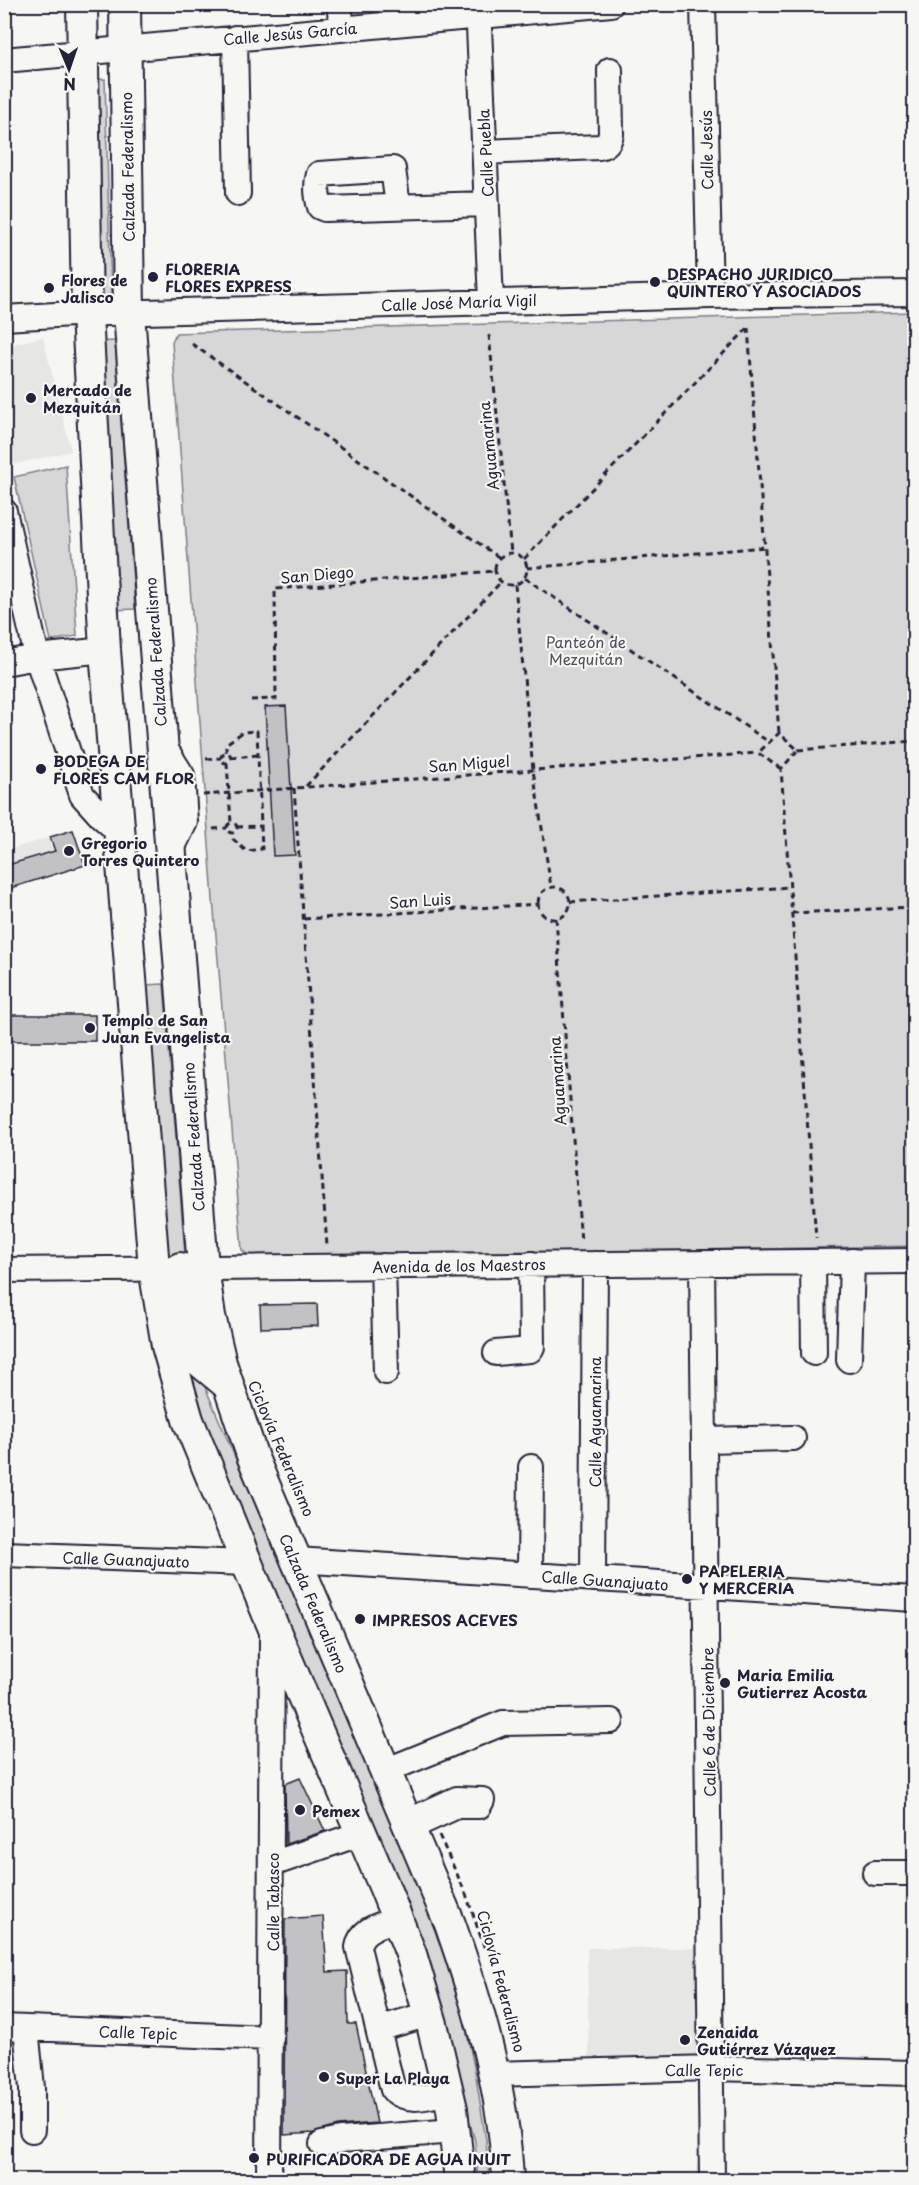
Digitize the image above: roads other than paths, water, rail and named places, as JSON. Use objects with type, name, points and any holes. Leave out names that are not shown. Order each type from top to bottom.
[{"type":"main road","name":"Calzada Federalismo","points":[[82,4],[87,314],[105,650],[119,831],[179,1268],[210,1317],[227,1384],[253,1458],[385,1771],[416,1823],[472,1988],[494,2074],[508,2181]]},
{"type":"main road","name":"Calzada Federalismo","points":[[125,4],[129,313],[171,851],[179,1268],[167,1346],[188,1420],[411,1954],[429,2014],[452,2111],[460,2181]]},
{"type":"main road","points":[[452,2111],[470,2142],[474,2181]]},
{"type":"street","points":[[339,4],[342,28]]},
{"type":"street","name":"Calle Jesús García","points":[[4,60],[342,28],[478,10],[611,4]]},
{"type":"street","name":"Calle Jesús","points":[[703,4],[710,296]]},
{"type":"street","name":"Calle Puebla","points":[[478,10],[491,301]]},
{"type":"street","points":[[235,39],[238,193]]},
{"type":"street","points":[[485,152],[605,145],[611,135],[610,70]]},
{"type":"street","points":[[398,206],[487,204]]},
{"type":"street","name":"Calle José María Vigil","points":[[4,318],[491,301],[915,294]]},
{"type":"street","points":[[4,512],[37,657],[82,795],[101,816],[119,831]]},
{"type":"street","points":[[4,663],[105,650]]},
{"type":"street","points":[[163,745],[182,775],[185,822],[171,851]]},
{"type":"street","points":[[849,1360],[852,1261]]},
{"type":"street","name":"Avenida de los Maestros","points":[[4,1270],[915,1261]]},
{"type":"street","points":[[813,1262],[814,1353]]},
{"type":"street","name":"Calle 6 de Diciembre","points":[[702,1263],[712,2181]]},
{"type":"street","points":[[496,1353],[530,1350],[532,1347],[531,1264]]},
{"type":"street","name":"Calle Aguamarina","points":[[593,1579],[595,1264]]},
{"type":"street","points":[[383,1266],[386,1372]]},
{"type":"street","points":[[704,1440],[793,1438]]},
{"type":"street","points":[[530,1575],[531,1467]]},
{"type":"street","name":"Calle Guanajuato","points":[[4,1554],[247,1563]]},
{"type":"street","name":"Calle Guanajuato","points":[[296,1560],[915,1599]]},
{"type":"street","name":"Calle Tabasco","points":[[269,2181],[272,1624]]},
{"type":"street","points":[[385,1771],[503,1723],[611,1721]]},
{"type":"street","points":[[272,1864],[362,1833]]},
{"type":"street","points":[[875,1873],[915,1873]]},
{"type":"street","points":[[397,1919],[365,1931],[359,1938],[358,1947],[393,2090],[400,2097],[452,2111]]},
{"type":"street","points":[[378,2029],[429,2014]]},
{"type":"street","points":[[15,2027],[32,2088],[33,2130]]},
{"type":"street","name":"Calle Tepic","points":[[15,2027],[271,2038]]},
{"type":"street","name":"Calle Tepic","points":[[494,2074],[712,2068],[915,2073]]},
{"type":"street","points":[[322,2144],[452,2111]]},
{"type":"place","name":"FLORERIA FLORES EXPRESS","points":[[153,277]]},
{"type":"place","name":"DESPACHO JURIDICO QUINTERO Y ASOCIADOS","points":[[655,282]]},
{"type":"place","name":"Flores de Jalisco","points":[[49,288]]},
{"type":"place","name":"Mercado de Mezquitán","points":[[31,398]]},
{"type":"place","name":"BODEGA DE FLORES CAM FLOR","points":[[41,769]]},
{"type":"place","name":"Gregorio Torres Quintero","points":[[69,851]]},
{"type":"place","name":"Templo de San Juan Evangelista","points":[[90,1028]]},
{"type":"place","name":"PAPELERIA Y MERCERIA","points":[[687,1579]]},
{"type":"place","name":"IMPRESOS ACEVES","points":[[360,1619]]},
{"type":"place","name":"Maria Emilia Gutierrez Acosta","points":[[725,1683]]},
{"type":"place","name":"Pemex","points":[[300,1810]]},
{"type":"place","name":"Zenaida Gutiérrez Vázquez","points":[[685,2040]]},
{"type":"place","name":"Super La Playa","points":[[324,2077]]},
{"type":"place","name":"PURIFICADORA DE AGUA INUIT","points":[[254,2158]]},
{"type":"park label","name":"Panteón de Mezquitán","points":[[586,650]]}]
